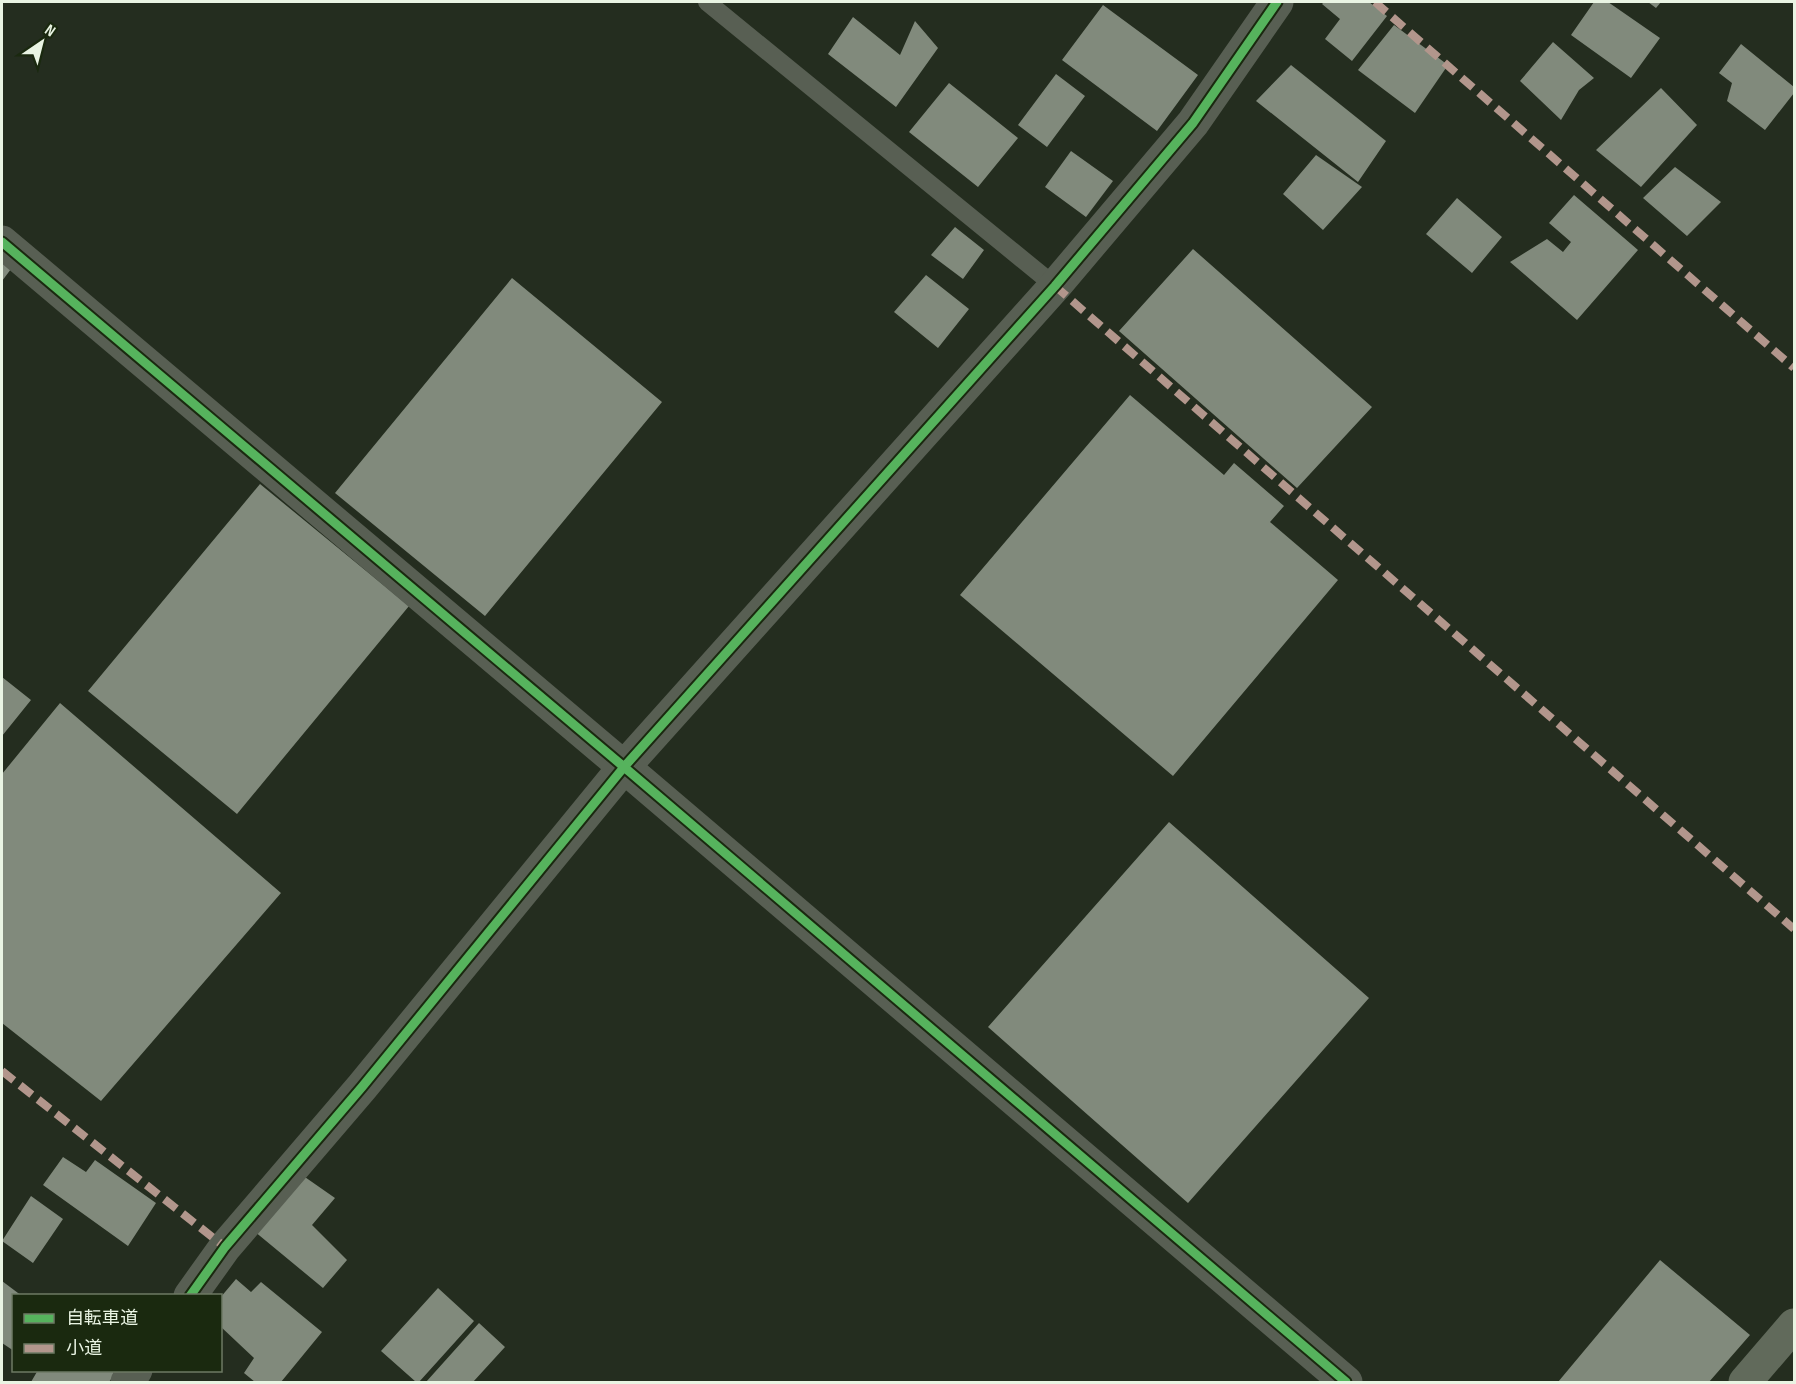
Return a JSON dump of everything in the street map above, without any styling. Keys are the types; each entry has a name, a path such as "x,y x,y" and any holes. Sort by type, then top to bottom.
{"street":[{"path":"191,1294 225,1246 362,1088 624,767 1055,286 1193,123 1277,2"},
{"path":"2,242 624,767 1346,1383"},
{"path":"1745,1383 1794,1325"}],"lane":[{"path":"707,2 1055,286"}],"building":[{"path":"1324,2 1369,2 1387,16 1352,61 1325,39 1340,19 1322,4"},
{"path":"1594,2 1608,2 1660,38 1631,78 1571,35"},
{"path":"1648,2 1661,2 1656,8"},
{"path":"1103,5 1198,75 1157,131 1062,60"},
{"path":"853,17 900,55 915,21 938,48 896,107 828,54"},
{"path":"1394,25 1448,65 1415,113 1358,70"},
{"path":"1553,42 1594,78 1579,90 1561,120 1520,81"},
{"path":"1741,44 1794,87 1794,93 1765,130 1727,101 1732,83 1719,73"},
{"path":"1291,65 1386,141 1358,182 1256,101"},
{"path":"1056,74 1085,96 1047,147 1018,125"},
{"path":"949,83 1018,138 978,187 909,132"},
{"path":"1661,88 1697,125 1641,187 1596,150"},
{"path":"1071,151 1113,181 1086,217 1045,187"},
{"path":"1316,155 1362,187 1323,230 1283,194"},
{"path":"1675,167 1721,202 1687,236 1643,198"},
{"path":"1574,195 1638,250 1577,320 1510,262 1547,239 1563,252 1571,242 1549,223"},
{"path":"1457,198 1502,237 1472,273 1426,234"},
{"path":"955,227 984,250 963,279 931,255"},
{"path":"1193,249 1372,407 1297,488 1119,331"},
{"path":"2,254 11,269 2,281"},
{"path":"926,275 969,309 938,348 894,312"},
{"path":"512,278 662,402 485,616 335,493"},
{"path":"1130,395 1224,475 1234,463 1284,506 1270,522 1338,580 1173,776 960,595"},
{"path":"260,484 409,606 237,814 88,691"},
{"path":"2,677 31,700 2,736"},
{"path":"60,703 281,893 101,1101 2,1023 2,774"},
{"path":"1169,822 1369,998 1188,1203 988,1027"},
{"path":"63,1157 86,1172 95,1160 156,1203 128,1246 43,1185"},
{"path":"302,1175 335,1198 312,1225 347,1260 323,1288 254,1231"},
{"path":"31,1196 63,1219 33,1263 2,1241"},
{"path":"1660,1260 1750,1335 1709,1382 1558,1382"},
{"path":"236,1279 251,1292 261,1282 322,1332 281,1382 255,1382 244,1373 254,1358 222,1328 222,1296"},
{"path":"2,1281 19,1294 12,1294 12,1350 2,1343"},
{"path":"438,1288 474,1321 419,1382 416,1382 381,1351"},
{"path":"479,1323 505,1347 473,1382 426,1382"},
{"path":"37,1372 113,1372 115,1374 109,1382 31,1382"}],"marked path":[{"path":"1375,2 1794,368"},
{"path":"1055,286 1794,929"},
{"path":"2,1071 225,1247"}],"cycle path":[{"path":"191,1294 225,1247 362,1087 624,767 1055,286 1193,123 1277,2"},
{"path":"2,242 624,767 1346,1382"}]}
